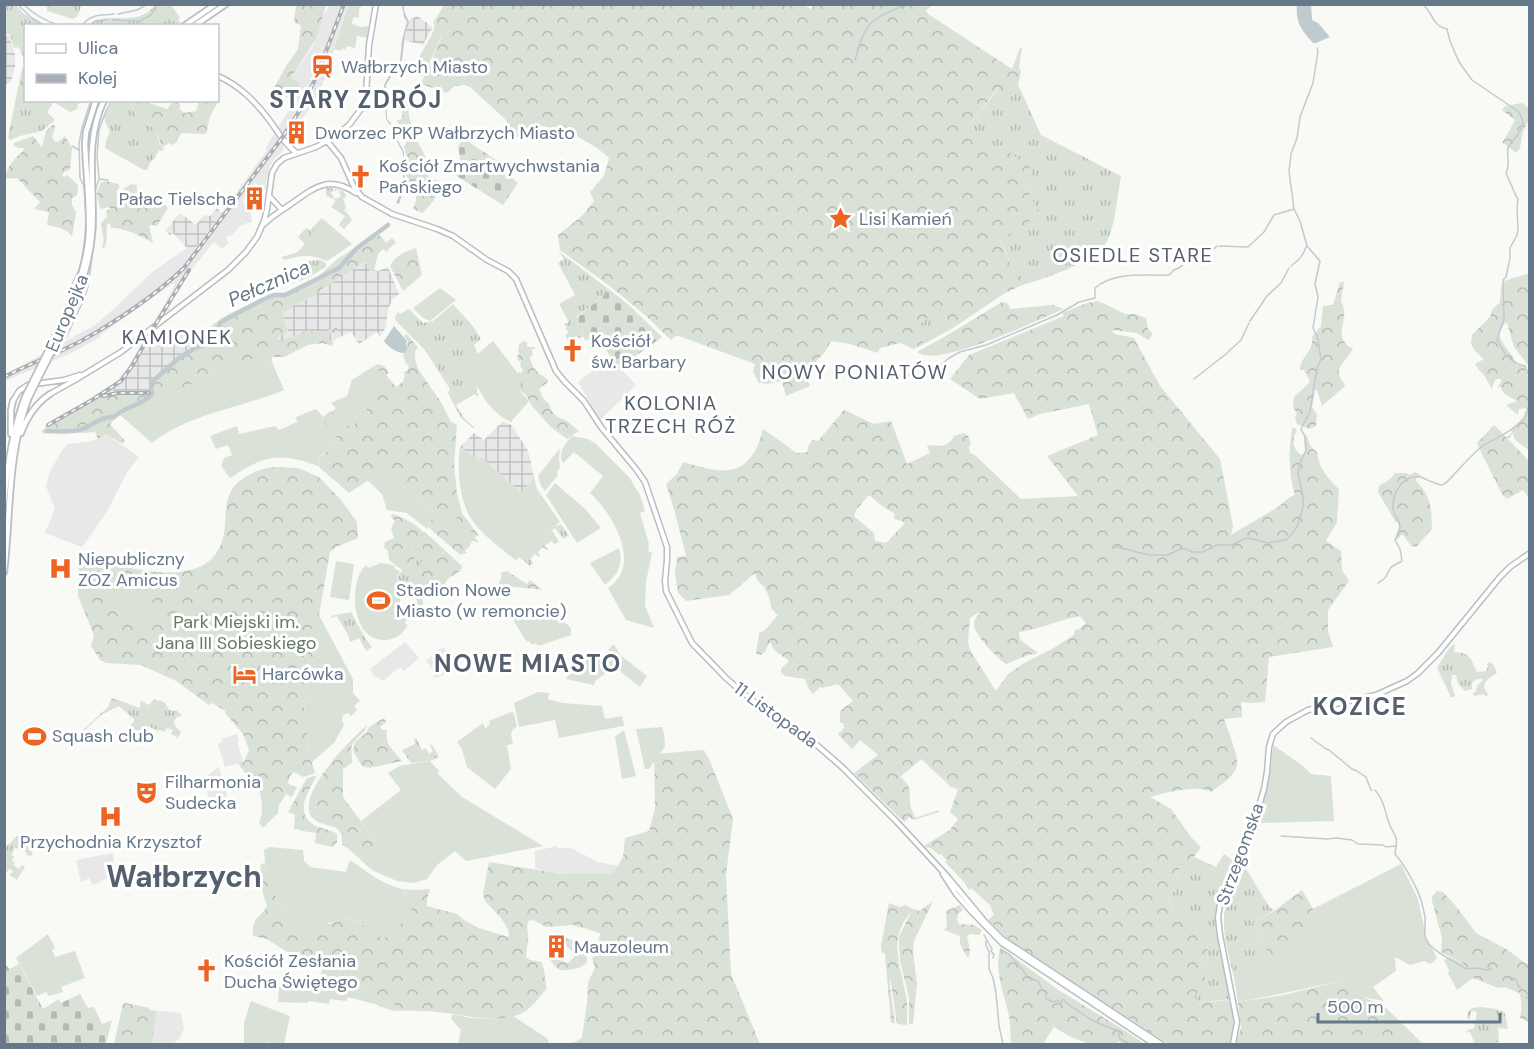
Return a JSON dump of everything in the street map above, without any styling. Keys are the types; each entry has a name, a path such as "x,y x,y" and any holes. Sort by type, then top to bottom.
{"main road":[{"path":"187,24 216,4"},
{"path":"197,24 226,4"},
{"path":"262,227 277,164 284,158 327,141 349,125 357,115 366,95 370,41 376,4"},
{"path":"219,76 233,83 250,97 286,145 297,153"},
{"name":"Europejka","path":"13,449 28,397 79,282 85,257 89,232 85,144 94,102"},
{"name":"Europejka","path":"53,344 76,300 88,266 93,233 92,138 103,102"},
{"name":"11 Listopada","path":"327,141 343,161 360,195 392,214 450,235 516,279 556,371 584,401 601,427 645,482 667,547 666,591 690,640 744,694 796,728 842,767 887,811 941,871 961,900 1002,943 1154,1044"},
{"path":"284,158 286,145"},
{"path":"4,503 13,449 31,412 42,399 120,352 228,270 246,252 269,219 316,187 323,184 339,185 360,195"},
{"path":"269,196 282,210"},
{"path":"4,572 13,449 11,410 13,401 19,391 28,385 71,378 86,373"},
{"path":"50,394 56,386 51,381"},
{"name":"Strzegomska","path":"1233,1044 1237,1022 1218,917 1230,877 1254,823 1265,784 1272,736 1286,722 1308,710 1361,699 1407,681 1432,660 1500,577 1530,553"},
{"name":"11 Listopada","path":"941,871 986,924 1005,941 1161,1044"}],"shaded area":[{"path":"329,5 349,5 324,81 312,106 292,133 290,132 283,143 282,152 273,160 265,189 255,183 244,197 243,202 250,209 252,223 240,226 231,236 228,235 226,238 229,243 222,249 215,242 211,245 190,272 168,307 170,309 153,323 174,283 100,335 101,337 69,354 5,381 4,375 95,325 151,273 188,247 194,251 267,150 265,149 294,101 294,79 291,77 314,45 323,15"},
{"path":"402,5 404,5 409,22 402,60 386,85 387,119 394,127 395,135 404,152 405,185 399,204 396,203 403,188 403,153 386,119 384,85 400,61 407,22"},
{"path":"1297,5 1311,5 1312,20 1318,23 1330,37 1313,43 1300,26"},
{"path":"417,16 433,27 423,45 404,40 409,20"},
{"path":"9,35 15,54 15,67 11,82 5,85 5,36"},
{"path":"217,208 222,213 193,252 173,233 170,235 165,231 180,213 196,225 204,215 210,216"},
{"path":"363,262 367,264 370,271 388,267 399,294 393,299 388,309 386,327 380,337 377,332 359,344 351,332 330,342 328,335 337,330 336,327 327,331 303,332 279,343 276,338 288,331 282,314 296,304 314,296"},
{"path":"394,326 407,341 408,349 405,353 393,350 384,341"},
{"path":"192,328 202,340 152,381 149,391 114,392 113,389 125,378 154,334 160,342 178,332 181,335 186,333"},
{"path":"152,332 154,334 125,378 113,389 114,392 46,430 44,427 59,416 115,383 128,367 143,342 142,340"},
{"path":"612,359 636,385 600,420 578,382"},
{"path":"503,421 514,429 530,458 534,478 521,493 481,457 478,460 460,447 474,433 484,440"},
{"path":"106,434 139,457 128,471 106,513 82,547 45,533 55,509 46,486 49,474 61,452 67,444 98,439"},
{"path":"405,642 419,658 404,671 401,668 396,670 383,681 376,678 370,669"},
{"path":"443,647 455,670 435,678 426,661"},
{"path":"237,734 243,762 225,767 218,744 223,742 222,739"},
{"path":"219,767 227,796 210,804 204,778"},
{"path":"557,846 557,848 571,848 598,862 623,867 621,884 535,869 535,851"},
{"path":"113,853 114,865 122,882 113,887 108,878 93,885 89,878 81,882 76,860"},
{"path":"125,1003 149,1008 149,1010 181,1013 184,1029 179,1039 172,1044 114,1044"}],"green space":[{"path":"802,4 811,9 814,4 933,5 926,10 928,14 1012,69 1020,48 1022,48 1018,85 1021,91 1006,99 998,88 960,137 977,138 1012,154 1031,168 1029,194 1040,213 1001,242 1020,286 1005,293 953,328 939,308 918,326 924,336 922,345 913,349 900,343 880,348 878,353 831,341 825,352 805,373 810,386 786,396 782,381 766,384 758,382 753,371 755,364 679,336 671,340 611,287 560,250 558,235 583,215 594,201 590,192 604,176 609,158 568,131 541,126 516,138 505,119 470,87 454,86 447,93 421,84 442,36 433,23 444,5"},
{"path":"4,5 16,5 23,13 41,24 24,24 24,59 21,50 14,48 10,34 5,34"},
{"path":"42,5 81,6 78,16 73,19 47,11 48,7"},
{"path":"155,5 171,5 180,18 178,19 180,22 177,24 91,24 103,19 130,18 147,12"},
{"path":"296,5 326,5 317,38 291,77 300,84 294,101 282,95 279,99 272,92 298,49 301,25 294,23"},
{"path":"349,5 362,5 359,18 353,17 352,24 361,27 369,26 367,38 357,36 355,48 347,46 341,51 334,49"},
{"path":"435,25 442,35 423,77 420,71 422,64 417,61"},
{"path":"24,66 24,102 54,102 47,112 55,120 42,131 10,140 8,137"},
{"path":"999,88 1006,99 1021,91 1041,135 1121,176 1112,228 1106,243 1100,250 1079,264 1020,286 1001,241 1029,194 1031,168 959,138"},
{"path":"407,90 409,117 416,138 430,166 425,167 425,170 430,179 439,181 435,199 423,213 413,209 416,196 409,195 409,189 406,187 404,147 406,134 400,128 397,120 402,119 400,94"},
{"path":"54,102 82,102 78,104 77,109 70,112"},
{"path":"113,102 131,102 136,115 157,132 164,150 159,150 147,170 105,148 110,131 105,122 108,108"},
{"path":"131,102 144,102 167,109 172,102 178,102 180,110 185,113 196,111 199,102 218,102 210,116 206,134 181,133 176,143 172,145 169,143 163,147 158,134 137,116"},
{"path":"1522,103 1529,108 1529,120 1523,131 1520,148 1516,153 1502,142 1515,120 1502,110 1505,106"},
{"path":"54,124 52,136 54,141 58,142 65,136 72,148 70,170 64,172 62,176 67,175 78,185 77,195 72,198 72,205 76,212 72,237 65,230 47,225 49,212 34,209 40,202 17,178 5,179 9,166 24,148 14,146 14,143 33,136 42,147 46,131"},
{"path":"462,141 467,141 508,168 505,173 518,183 503,205 455,175 461,165 458,146"},
{"path":"101,182 118,184 120,186 117,191 131,184 138,185 136,187 139,192 152,196 157,200 156,203 168,208 157,226 149,226 152,243 132,232 111,228 110,223 107,225 103,248 101,228 107,217 106,211 111,209 109,207 100,209 97,193"},
{"path":"326,188 333,188 334,191 331,192 334,199 326,196"},
{"path":"335,189 344,191 346,197 343,198 346,208 344,210 352,220 344,229 339,225 345,216 331,207 335,202 334,199 341,198 339,190 335,191"},
{"path":"322,218 352,244 327,261 311,256 285,260 282,258 298,252 305,244 298,237 306,228 310,230"},
{"path":"323,226 341,243 338,252 334,255 329,256 311,239 314,230"},
{"path":"374,235 376,237 380,235 386,243 392,238 396,242 386,252 383,249 378,254 374,270 370,271 367,264 363,262 314,296 296,304 282,314 288,331 277,338 279,342 303,332 327,331 336,327 338,330 328,335 330,342 334,342 332,346 323,343 308,345 284,357 272,357 272,362 262,366 257,361 215,372 169,396 120,414 110,424 125,441 123,444 106,434 98,439 95,432 44,434 41,431 109,393 149,391 152,381 201,340 199,337 218,321 236,310 273,294 289,293 319,276 336,260"},
{"path":"416,248 422,275 403,291 390,266 398,257"},
{"path":"558,251 610,290 575,318 583,337 576,336 569,342 565,335 569,332 565,329 567,328 565,324 569,322 559,304 575,295 558,263 564,259"},
{"path":"321,260 326,263 326,267 298,281 281,284 274,275 282,276 300,264"},
{"path":"1530,274 1528,365 1514,347 1507,323 1499,333 1517,365 1524,366 1529,380 1529,451 1517,441 1513,433 1508,439 1529,461 1529,499 1523,490 1507,499 1502,494 1477,443 1494,425 1507,438 1512,432 1510,430 1525,416 1524,413 1527,411 1526,408 1519,409 1518,415 1507,406 1517,401 1505,394 1500,387 1497,388 1501,379 1495,380 1492,389 1475,364 1484,359 1471,344 1472,335 1490,317 1492,310 1500,302 1501,286 1504,281"},
{"path":"1340,282 1344,282 1341,301 1344,311 1342,337 1347,346 1353,348 1339,369 1344,387 1322,406 1317,390 1315,390 1312,407 1317,414 1316,426 1309,429 1297,424 1295,418 1297,413 1293,408 1294,397 1310,382 1304,370 1300,370 1302,361 1311,347 1312,337 1321,326 1323,306 1333,305"},
{"path":"440,288 456,300 430,321 423,318 413,308"},
{"path":"610,290 662,337 619,368 598,339 585,340 575,319"},
{"path":"1098,301 1126,314 1146,318 1148,329 1153,334 1148,340 1137,333 1113,330 1112,332 1134,338 1160,386 1220,459 1233,526 1231,535 1295,495 1290,462 1292,428 1297,431 1294,441 1296,450 1301,455 1305,453 1304,433 1317,452 1325,473 1339,489 1337,522 1326,541 1341,551 1342,570 1349,581 1328,610 1328,631 1333,647 1269,657 1265,702 1241,702 1242,717 1224,719 1237,761 1236,769 1227,780 1211,792 1190,789 1150,797 1171,809 1201,847 1193,858 1181,863 1173,892 1169,896 1176,918 1200,914 1208,951 1205,982 1194,997 1198,1003 1230,1000 1234,1022 1230,1044 1168,1044 1023,950 988,920 994,915 990,905 971,888 969,890 941,854 925,847 950,830 958,819 950,812 958,789 951,787 921,759 900,777 909,788 911,808 915,818 939,810 939,812 914,820 909,817 904,822 854,773 878,755 860,740 852,749 838,734 844,728 843,723 840,723 840,711 853,701 838,684 820,687 813,694 805,679 785,676 781,669 789,661 776,651 771,643 761,655 756,654 759,633 765,630 778,615 771,608 767,592 755,573 729,595 686,601 678,593 675,574 677,557 686,556 666,484 677,474 683,462 713,470 732,470 740,466 755,451 763,429 797,453 807,452 812,440 818,441 844,410 874,424 891,421 907,464 930,453 927,445 946,444 954,436 964,433 971,443 970,453 1021,499 1078,496 1047,456 1098,435 1089,404 1040,414 1028,419 1014,393 980,399 950,379 969,355 1064,316 1062,313","holes":["869,495 895,514 894,519 905,523 886,543 875,541 874,533 854,516 856,510","979,612 974,622 977,632 1006,664 1037,652 1020,640 1019,632 1080,616 1086,623 1075,630 1074,635 1008,674 996,691 970,650 968,641 970,618"]},
{"path":"1002,302 1007,303 1011,309 1053,305 1064,309 966,349 945,354 928,355 917,352 951,333"},
{"path":"453,304 481,339 474,345 478,354 468,363 479,396 475,394 456,405 473,428 461,418 448,393 450,389 425,350 396,321 395,317 398,312 400,314 409,309 423,323 433,321"},
{"path":"939,308 953,328 922,345 924,336 918,326"},
{"path":"407,334 418,348 415,351 415,359 418,369 441,402 451,422 457,425 454,465 457,493 462,513 479,536 476,535 475,538 479,542 472,541 465,550 467,554 458,553 427,526 436,514 383,469 371,481 367,481 349,493 318,466 319,458 339,440 321,419 330,411 356,418 362,413 365,416 367,408 377,399 377,377 380,372 374,366 378,364 384,366 389,373 386,375 396,387 402,382 405,377 404,372 408,370 409,365 406,364 403,355 408,349 408,341 404,336"},
{"path":"493,341 523,380 517,388 529,401 511,422 502,417 489,404 467,363"},
{"path":"527,342 528,347 535,347 532,349 531,361 548,382 539,389 543,398 556,416 567,421 579,431 567,439 551,427 532,406 526,395 511,384 516,373 519,374 518,371 521,373 523,370 520,366 521,360 517,359 517,356 520,353 518,352 519,344"},
{"path":"256,359 262,366 272,362 284,390 198,418 166,433 152,443 120,415 169,396 215,372"},
{"path":"374,366 380,372 377,377 377,400 367,408 366,416 361,413 356,418 355,424 348,426 332,412 336,408 331,403 347,396 352,380"},
{"path":"316,409 323,417 321,419 339,440 319,457 318,466 293,459 272,458 253,464 230,478 221,466 224,458 232,455 228,445 216,449 210,436 237,426 239,434 275,426 279,430 297,422 296,417"},
{"path":"572,436 595,443 629,477 640,495 645,511 640,513 649,544 648,551 652,553 646,582 645,605 654,628 626,620 608,588 618,578 623,566 624,553 621,540 607,513 590,493 603,476 574,452 563,463 561,459 564,445"},
{"path":"460,447 478,460 481,457 521,493 534,478 537,489 560,522 547,531 550,536 530,553 526,548 514,559 486,536 472,520 464,504 460,485"},
{"path":"560,448 558,475 545,491 538,476"},
{"name":"Park Miejski im. Jana III Sobieskiego","path":"272,467 298,468 319,477 341,500 357,522 358,538 330,552 319,615 310,633 314,651 304,705 309,753 315,773 303,777 294,772 288,784 297,787 292,797 286,794 279,805 274,803 262,786 257,787 255,776 248,777 238,763 244,762 249,750 243,734 225,711 213,703 209,705 176,681 141,665 106,663 100,660 91,646 94,635 78,596 79,562 84,555 141,570 162,572 183,572 201,566 215,556 223,538 226,506 233,488 251,474"},
{"path":"383,469 436,514 427,529 407,513 387,510 382,494 368,481 371,481"},
{"path":"1415,472 1422,476 1416,478 1416,481 1428,498 1432,529 1416,547 1411,546 1404,536 1401,535 1397,540 1395,539 1398,523 1378,492 1381,485 1391,479 1395,473 1410,475"},
{"path":"555,483 586,510 601,528 577,543 546,495"},
{"path":"392,514 417,526 462,566 461,570 448,579 437,594 431,594 422,599 423,605 417,609 417,601 412,591 421,568 422,534 412,546 414,572 407,577 389,560 388,551 384,547 385,542 394,538 391,528 395,521 391,517"},
{"path":"453,514 474,534 462,546 442,526"},
{"path":"558,523 556,527 561,524 569,536 563,539 555,528 552,530 559,542 554,544 552,541 545,545 548,549 543,547 538,552 539,557 535,554 530,559 533,563 530,566 519,557 516,561 514,559 526,547 530,552 550,536 547,531"},
{"path":"423,532 421,568 412,591 414,596 401,598 398,575 403,570 407,576 414,557 412,546"},
{"path":"619,548 620,564 613,578 605,585 590,563"},
{"path":"336,561 354,564 349,600 330,597"},
{"name":"Stadion Nowe Miasto (w remoncie)","path":"381,563 395,566 394,568 400,572 397,575 402,616 407,616 405,624 408,625 399,636 386,640 375,638 366,632 356,610 355,597 356,585 366,565 368,568"},
{"path":"507,571 527,584 530,580 543,590 500,585 501,573"},
{"path":"124,593 159,605 152,623 117,610"},
{"path":"504,606 552,611 571,628 571,635 538,646 536,643 532,645 529,641 527,642"},
{"path":"351,612 372,647 366,651 359,638 350,642 337,616 332,618 331,616"},
{"path":"319,615 353,679 353,693 360,701 354,706 357,710 351,716 348,713 343,715 344,725 334,743 312,762 304,705 314,651 310,633"},
{"path":"614,644 620,655 647,676 640,687 615,667 596,680 594,685 566,679 578,664 595,654 600,660"},
{"path":"1455,644 1454,652 1467,655 1477,672 1486,671 1487,664 1490,662 1493,664 1497,673 1485,683 1484,688 1488,694 1486,697 1484,694 1474,696 1473,693 1482,679 1472,682 1472,689 1465,691 1458,684 1456,675 1452,675 1451,684 1455,696 1451,697 1437,668 1450,647"},
{"path":"538,692 549,693 548,699 562,703 602,706 605,719 622,716 624,725 559,738 555,720 519,727 514,703"},
{"path":"112,698 140,708 141,701 149,705 155,699 160,700 169,710 176,710 182,715 173,722 181,733 175,741 177,737 171,734 173,730 167,728 165,732 158,731 148,726 140,737 131,730 127,735 124,733 135,720 119,706 101,715 85,730 84,734 83,730 108,707"},
{"path":"511,712 514,713 517,727 513,729 511,735 513,744 507,745 511,769 495,789 467,767 462,749 457,742 483,723 487,728 490,725 489,721"},
{"path":"384,718 386,722 380,727 382,730 387,730 388,744 402,761 369,768 362,766 353,751 355,742 366,733 369,727"},
{"path":"367,725 351,749 352,763 343,769 343,797 379,846 370,856 374,871 342,845 340,831 317,821 312,817 309,808 311,796 327,768"},
{"path":"662,727 665,747 649,769 645,769 636,729"},
{"path":"624,730 636,776 622,779 615,737"},
{"path":"416,738 422,750 426,748 429,754 433,751 429,744 433,746 439,757 430,761 411,763 402,750 415,744 414,739"},
{"path":"1273,745 1311,774 1331,776 1334,821 1259,823 1270,774"},
{"path":"704,750 733,819 726,875 731,974 760,1044 563,1044 582,1038 588,982 595,968 592,958 597,950 600,933 573,925 546,927 534,920 528,921 526,957 541,962 547,988 535,1003 523,1012 498,1019 436,1012 395,1011 396,1006 380,999 367,987 365,990 358,987 339,974 340,969 309,966 305,957 287,952 267,939 253,936 255,921 267,906 260,875 261,864 265,863 277,901 286,910 330,924 338,920 353,920 363,925 371,933 406,893 402,889 430,889 427,906 457,914 479,928 508,937 508,929 485,901 483,894 489,862 562,874 613,874 623,857 625,838 649,831 655,808 654,754"},
{"path":"430,761 439,771 438,774 462,797 543,846 466,861 455,851 437,865 427,879 414,883 397,881 374,871 370,856 379,846 361,821 401,790 388,773 399,766"},
{"path":"315,776 304,802 305,815 314,825 337,834 337,842 332,847 315,843 316,833 294,828 295,815 288,812 307,778"},
{"path":"262,785 270,787 271,798 279,805 278,814 262,828 259,822 262,805 258,787"},
{"path":"18,835 33,853 31,856 26,855 22,849 21,851 16,848 11,854 14,857 13,865 19,869 22,865 25,867 17,880 9,874 13,871 9,869 5,871 4,849"},
{"path":"270,847 303,850 304,861 310,867 346,872 350,860 381,881 402,889 412,903 411,913 389,937 376,936 352,920 308,927 291,925 283,920 286,910 277,901 266,872 264,850"},
{"path":"1248,848 1246,869 1270,908 1274,910 1253,923 1271,959 1234,978 1226,941 1224,918 1230,892"},
{"path":"1224,854 1234,861 1220,897 1216,919 1218,942 1231,999 1197,1003 1194,996 1205,982 1208,951 1200,915 1176,918 1169,895 1173,892 1181,863 1194,857 1216,867"},
{"path":"1401,864 1418,899 1426,937 1437,958 1432,963 1425,961 1410,965 1395,957 1396,971 1373,987 1384,1001 1363,997 1344,980 1238,1002 1234,978 1292,947 1319,919 1313,909"},
{"path":"1302,890 1319,919 1292,947 1271,959 1253,923"},
{"path":"1437,891 1443,892 1456,906 1476,933 1506,949 1529,966 1529,1022 1520,1018 1519,993 1473,978 1466,971 1464,964 1441,952 1442,938 1432,901 1432,896"},
{"path":"933,901 914,941 917,984 913,1024 909,1024 909,998 900,961 899,945 899,937 911,912 899,932 898,953 907,999 907,1025 897,1024 890,976 895,1023 891,1023 885,954 881,946 889,903 900,907 906,905 920,911"},
{"path":"960,905 963,910 958,914 959,924 974,925 982,930 980,935 967,936 969,957 960,944 960,936 944,930 947,926 946,911"},
{"path":"48,934 55,948 52,950 55,957 75,951 85,978 61,987 63,992 49,996 46,992 37,996 16,958"},
{"path":"562,937 576,941 586,948 587,962 577,968 564,970 554,965 549,957 568,963 574,957 573,952 562,942"},
{"path":"1001,946 1057,989 1145,1044 1122,1044 1118,1041 1117,1044 1089,1044 1054,1027 1043,1044 1011,1044 1010,1019 998,963"},
{"path":"1449,957 1464,964 1466,971 1473,978 1457,990 1444,960"},
{"path":"19,964 43,1009 59,999 61,1003 80,994 88,1008 94,1007 102,1024 112,1020 106,1044 5,1044 4,966 6,965 9,969"},
{"path":"331,966 340,969 339,974 360,983 359,987 365,990 367,987 380,999 396,1006 395,1011 348,997 346,1001 330,999 329,1004 308,1001 308,1003 278,1002 279,987 291,987 293,980 311,986 314,977 320,978 322,968"},
{"path":"1344,980 1363,997 1384,1006 1423,1044 1236,1044 1241,1028 1238,1002 1284,995"},
{"path":"251,1001 290,1016 284,1044 268,1042 266,1044 244,1044 244,1023"},
{"path":"125,1003 156,1011 152,1044 114,1044"},
{"path":"1472,1008 1497,1009 1505,1013 1508,1029 1498,1028 1499,1042 1475,1044 1470,1032 1466,1033 1469,1029 1474,1029 1477,1012 1471,1011 1470,1019 1467,1019 1468,1012"},
{"path":"453,1014 471,1018 499,1019 513,1016 548,1039 549,1044 458,1044 461,1030 451,1019"}],"waterway":[{"path":"17,4 42,24"},
{"path":"23,4 40,17 55,24"},
{"path":"118,14 137,10 148,4"},
{"path":"141,24 140,21 151,15 157,4"},
{"path":"855,60 871,23 908,4"},
{"path":"1422,4 1438,25 1447,29 1459,62 1472,80 1519,112 1523,122 1519,133 1508,148 1506,173 1518,199 1518,229 1510,248 1506,277 1503,280 1504,319 1497,339 1507,356 1514,362 1525,366 1530,378"},
{"path":"84,24 92,17 114,14"},
{"path":"92,24 95,21 107,20"},
{"path":"112,20 138,21"},
{"path":"1113,546 1149,555 1168,555 1180,549 1203,552 1217,545 1232,545 1246,538 1268,543 1286,540 1297,527 1303,507 1298,474 1306,450 1305,437 1301,429 1310,412 1317,368 1321,360 1318,339 1313,328 1318,297 1315,284 1320,261 1307,246 1294,209 1289,171 1300,117 1313,83 1317,48"},
{"path":"49,341 68,301 82,258 86,218 84,186 80,178 79,144 90,102"},
{"path":"66,338 88,287 96,227 95,191 99,179 97,155 99,130 111,102"},
{"path":"72,146 79,150"},
{"path":"99,179 108,180"},
{"path":"1219,246 1248,247 1264,232 1274,215 1294,209"},
{"name":"Pełcznica","path":"47,431 78,430 101,419 114,417 148,398 152,394 153,381 179,358 195,348 210,343 221,322 264,299 274,295 285,295 339,268 357,248 388,225"},
{"path":"876,381 909,375 920,377 929,375 960,352 986,345 1057,315 1079,302 1095,298 1095,288 1111,279 1169,275 1191,257 1207,255 1217,246"},
{"path":"1291,266 1304,253 1306,247"},
{"path":"1250,321 1267,296 1281,283 1289,268"},
{"path":"1194,379 1241,340 1249,323"},
{"path":"1378,583 1385,578 1391,567 1402,561 1400,549 1395,540 1400,525 1393,509 1394,497 1399,486 1414,477 1442,485 1447,482 1480,448 1506,433 1524,418 1530,394"},
{"path":"1311,738 1366,777 1372,790"},
{"path":"1375,790 1395,836 1396,847"},
{"path":"1281,836 1336,838 1352,840 1358,844 1396,847 1395,854 1407,871 1420,897 1425,917 1425,936 1429,944 1466,969 1488,970 1492,968"},
{"path":"984,935 992,949 993,958"},
{"path":"986,941 1003,1044"},
{"path":"1001,950 1009,954 1026,977 1038,981 1043,991 1046,992 1046,999 1054,1002 1057,1000 1061,1003 1063,999 1093,1021 1118,1031 1120,1039 1130,1044"},
{"path":"1512,978 1523,990"},
{"path":"1526,997 1530,1001"}],"railway":[{"path":"4,377 72,346 108,325 147,299 184,268 282,138 302,107 317,75 344,4"},
{"path":"48,425 121,381 189,270"},
{"path":"103,396 118,393 149,393"}],"place":[{"name":"Wałbrzych Miasto","path":"323,67"},
{"name":"Dworzec PKP Wałbrzych Miasto","path":"297,133"},
{"name":"Kościół Zmartwychwstania Pańskiego","path":"361,176"},
{"name":"Pałac Tielscha","path":"254,199"},
{"name":"Lisi Kamień","path":"841,219"},
{"name":"Kościół św. Barbary","path":"573,351"},
{"name":"Niepubliczny ZOZ Amicus","path":"60,569"},
{"name":"Stadion Nowe Miasto (w remoncie)","path":"378,600"},
{"name":"Harcówka","path":"244,674"},
{"name":"Squash club","path":"34,736"},
{"name":"Filharmonia Sudecka","path":"147,792"},
{"name":"Przychodnia Krzysztof","path":"111,816"},
{"name":"Mauzoleum","path":"556,947"},
{"name":"Kościół Zesłania Ducha Świętego","path":"206,971"}],"district":[{"name":"STARY ZDRÓJ","path":"356,99"},
{"name":"OSIEDLE STARE","path":"1133,255"},
{"name":"KAMIONEK","path":"177,337"},
{"name":"NOWY PONIATÓW","path":"855,372"},
{"name":"KOLONIA TRZECH RÓŻ","path":"671,414"},
{"name":"NOWE MIASTO","path":"528,663"},
{"name":"KOZICE","path":"1360,706"},
{"name":"Wałbrzych","path":"184,876"}]}
